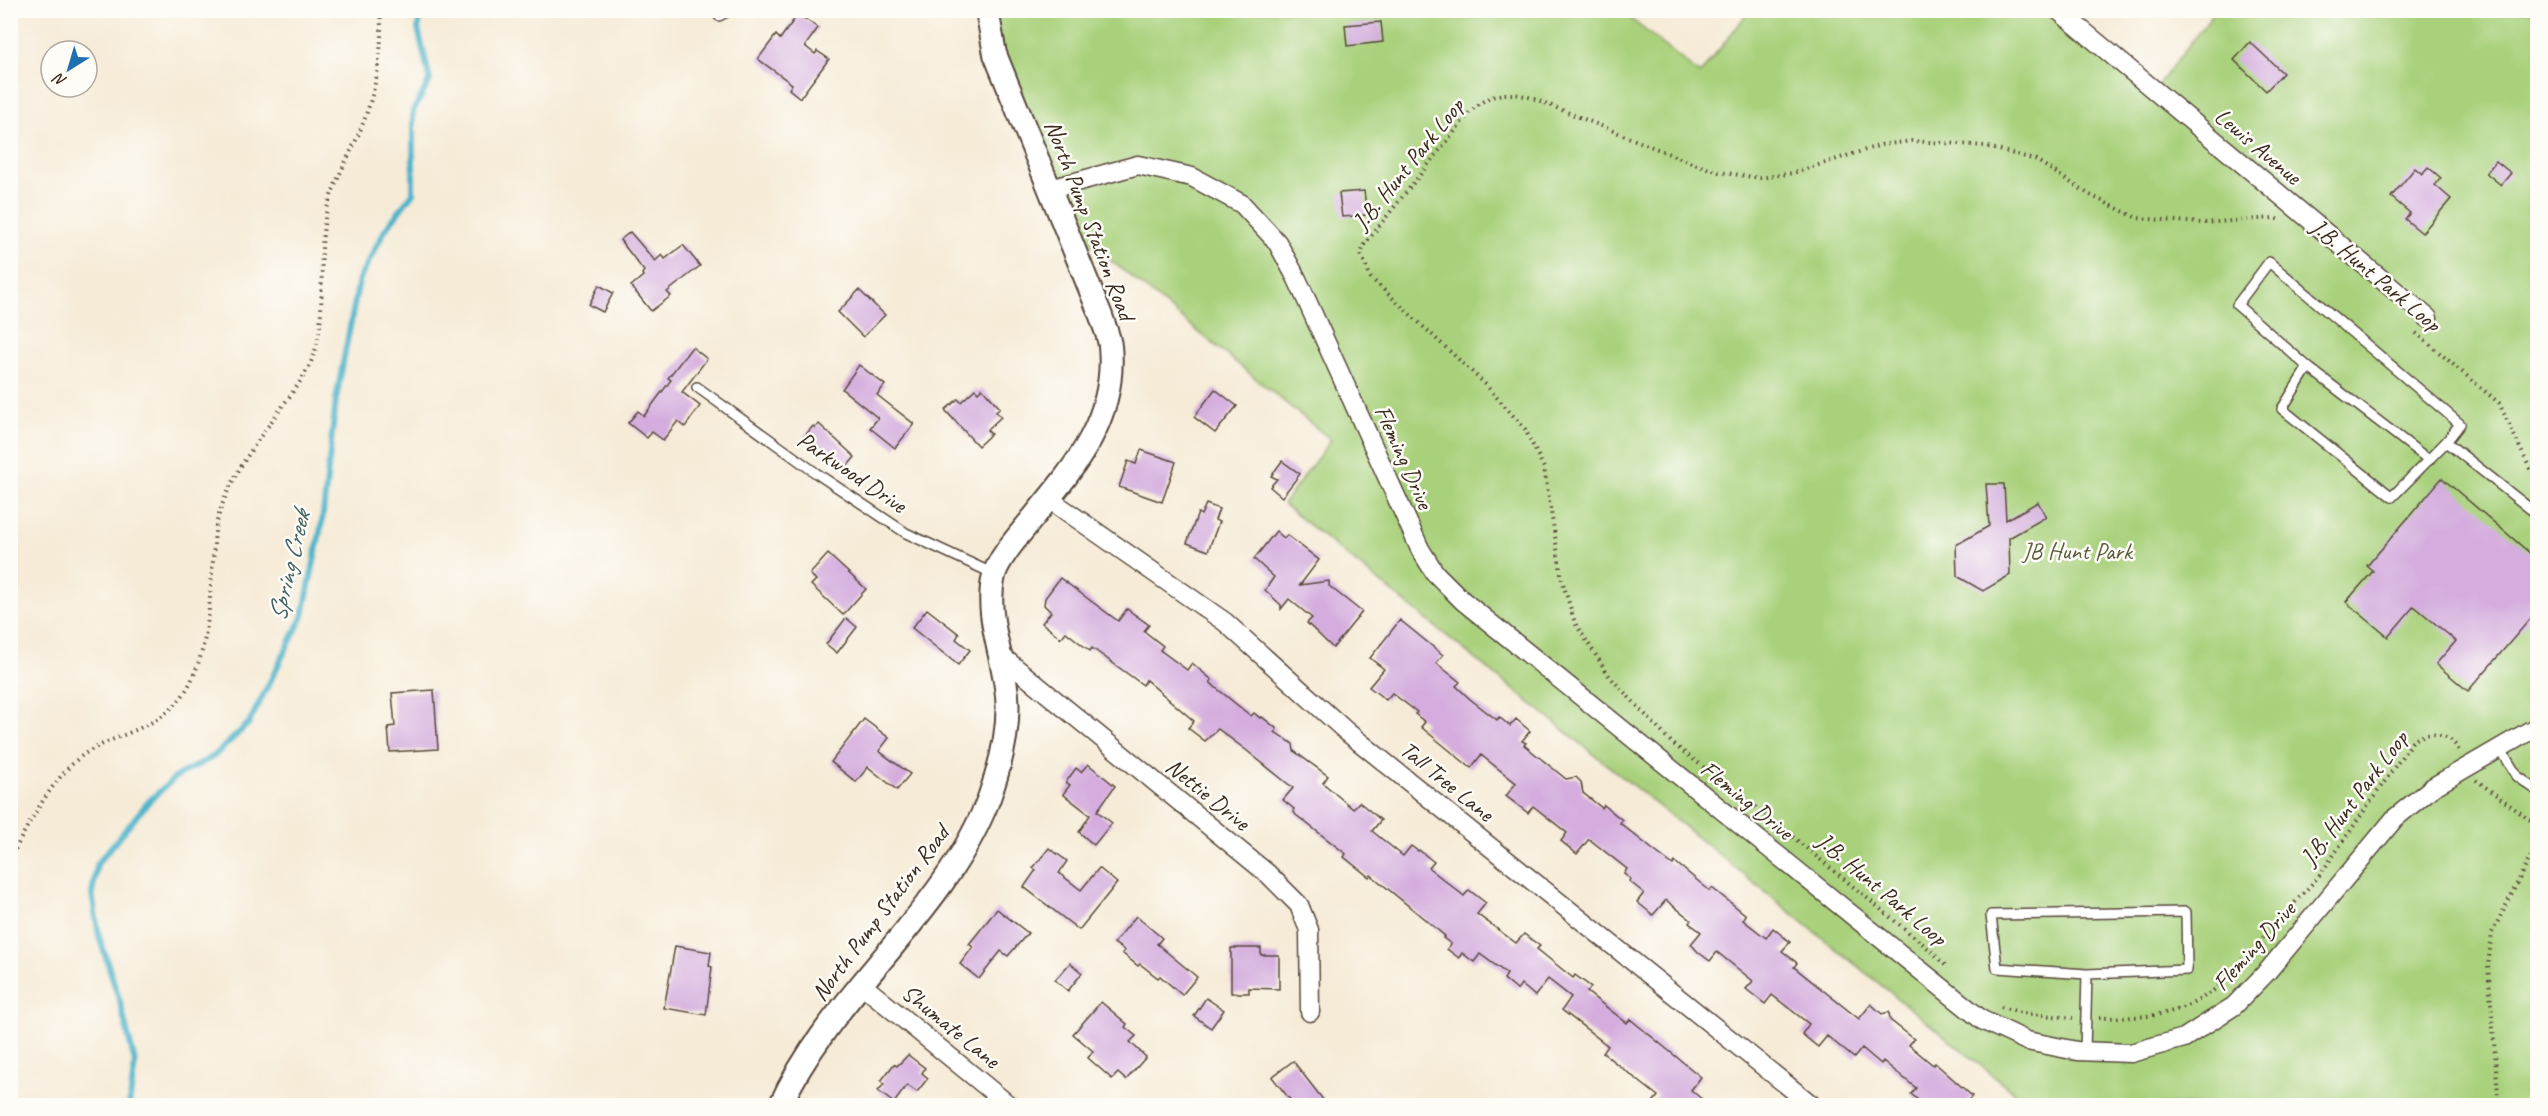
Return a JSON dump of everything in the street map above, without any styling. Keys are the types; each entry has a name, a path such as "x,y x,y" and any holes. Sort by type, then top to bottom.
{"street":[{"name":"North Pump Station Road","path":"780,1106 821,1036 943,880 971,837 989,798 1004,739 1007,697 992,611 994,574 1014,541 1081,456 1100,422 1111,382 1110,344 1101,316 995,54 987,10"},
{"name":"Lewis Avenue","path":"2058,10 2428,318"},
{"name":"Fleming Drive","path":"1050,189 1138,165 1192,177 1242,204 1277,242 1297,279 1420,549 1435,573 1462,601 1982,1020 2027,1041 2085,1052 2131,1053 2184,1038 2234,1006 2267,972 2395,818 2433,787 2538,726"},
{"name":"Tall Tree Lane","path":"1049,499 1225,622 1347,732 1813,1106"},
{"name":"Nettie Drive","path":"1000,655 1268,874 1299,905 1309,930 1310,1012"},
{"name":"Shumate Lane","path":"861,984 1010,1106"}],"lane":[{"path":"719,16 731,10"},
{"path":"2308,367 2282,409 2392,497 2429,460 2446,442 2460,424 2269,262 2237,305 2308,367 2429,460"},
{"name":"Parkwood Drive","path":"697,387 816,473 906,533 994,574"},
{"path":"2446,442 2538,515"},
{"path":"2500,748 2517,776 2538,791"},
{"path":"2186,912 2187,970 2087,974 1997,968 1991,915 2186,912"},
{"path":"2085,1052 2087,974"}],"path":[{"path":"10,860 40,807 66,772 84,755 102,744 161,718 184,693 202,655 209,612 216,524 228,489 248,454 304,376 314,356 319,334 324,223 333,190 363,125 376,80 381,52 381,10"},
{"name":"J.B. Hunt Park Loop","path":"1950,970 1929,949 1766,815 1672,743 1610,677 1575,623 1562,580 1544,468 1525,429 1485,384 1371,278 1361,254 1364,245 1470,112 1487,98 1504,92 1519,93 1694,165 1732,175 1760,178 1793,173 1881,145 1912,141 1984,146 2036,160 2090,195 2137,218 2183,222 2274,218 2284,222"},
{"name":"J.B. Hunt Park Loop","path":"2412,330 2499,403 2530,469 2538,479"},
{"name":"J.B. Hunt Park Loop","path":"2103,1018 2152,1017 2189,1007 2201,1000 2218,987 2319,876 2412,742 2421,735 2429,733 2441,735 2458,748 2461,756"},
{"path":"2472,776 2496,797 2538,826"},
{"path":"2499,1106 2488,966 2492,933 2538,842"},
{"path":"1996,1005 2022,1013 2077,1018"}],"green space":[{"name":"JB Hunt Park","path":"987,11 1621,11 1700,74 1749,11 2047,11 2149,97 2215,11 2537,11 2537,1105 2030,1105 1283,504 1331,440 1064,222"}],"building":[{"path":"798,14 818,28 805,46 815,54 817,51 829,59 800,98 789,89 792,84 758,59 776,35 780,39"},
{"path":"1381,22 1383,42 1347,46 1345,25"},
{"path":"2250,42 2283,73 2266,91 2234,60"},
{"path":"2496,161 2511,173 2501,185 2486,173"},
{"path":"2428,167 2441,178 2435,185 2451,199 2422,233 2405,219 2410,213 2391,197 2415,168 2422,174"},
{"path":"1364,191 1367,215 1342,217 1339,193"},
{"path":"630,232 655,261 662,255 665,259 683,245 700,266 667,292 671,296 651,311 631,286 643,276 644,271 620,240"},
{"path":"599,285 613,293 603,312 589,305"},
{"path":"859,290 885,315 863,337 838,312"},
{"path":"692,347 707,359 682,392 700,406 685,427 678,421 663,440 652,432 647,438 628,423 638,411 644,416 671,380 668,378"},
{"path":"859,365 885,385 877,395 914,424 895,448 870,428 878,418 842,389"},
{"path":"982,388 1000,408 996,412 1001,417 987,430 991,434 978,446 945,410 958,399 961,402 975,389 978,392"},
{"path":"1215,389 1237,406 1215,433 1194,417"},
{"path":"819,424 855,457 845,469 803,438 813,426 815,428"},
{"path":"1141,450 1176,462 1162,502 1119,487 1128,461 1136,464"},
{"path":"1282,461 1300,474 1282,497 1270,487 1277,479 1271,476"},
{"path":"2442,478 2538,560 2538,610 2468,691 2436,664 2456,641 2414,606 2388,637 2346,602 2373,571 2367,566"},
{"path":"1986,484 2004,484 2006,520 2038,502 2046,517 2009,538 2010,575 1983,591 1957,576 1956,545 1989,526"},
{"path":"1206,504 1219,509 1215,520 1219,522 1208,551 1187,543 1198,513 1201,515"},
{"path":"1276,531 1284,538 1287,535 1319,560 1300,585 1329,581 1329,586 1362,612 1333,648 1307,623 1312,618 1289,599 1281,609 1281,605 1265,590 1274,577 1254,559"},
{"path":"828,554 866,589 843,615 811,585 816,580 810,574"},
{"path":"1060,578 1118,621 1127,609 1149,625 1144,631 1163,646 1160,650 1187,670 1192,663 1212,680 1210,682 1215,687 1251,716 1254,713 1262,717 1277,729 1275,732 1293,744 1294,751 1328,776 1323,783 1353,809 1359,802 1381,820 1372,831 1403,856 1411,846 1419,850 1434,862 1429,868 1464,896 1469,890 1486,903 1477,914 1516,943 1524,934 1540,946 1537,949 1573,978 1575,975 1591,987 1587,992 1627,1023 1630,1019 1701,1077 1691,1090 1710,1106 1650,1106 1658,1096 1603,1053 1608,1046 1562,1010 1571,997 1548,979 1535,996 1521,984 1517,990 1504,979 1507,974 1480,954 1474,962 1462,953 1459,958 1447,949 1451,944 1443,938 1445,936 1371,875 1369,877 1344,857 1346,854 1296,815 1294,809 1283,800 1293,788 1246,750 1218,729 1205,741 1188,728 1194,721 1146,680 1143,685 1092,648 1090,651 1066,632 1061,638 1042,623 1051,612 1044,605 1045,598"},
{"path":"927,609 959,634 956,639 970,650 958,665 912,628"},
{"path":"846,618 857,627 837,653 826,644"},
{"path":"1400,620 1443,655 1436,663 1460,682 1456,686 1470,699 1497,720 1499,717 1510,726 1516,719 1530,731 1522,741 1526,743 1524,745 1566,779 1576,777 1581,782 1583,793 1602,808 1604,805 1622,820 1620,823 1673,865 1675,862 1710,891 1712,888 1746,915 1743,920 1766,938 1773,928 1790,942 1782,951 1797,963 1794,967 1859,1019 1871,1004 1882,1014 1889,1012 1890,1020 1914,1039 1909,1045 1933,1065 1935,1063 1972,1096 1964,1106 1925,1106 1911,1094 1916,1088 1883,1061 1881,1064 1862,1048 1854,1058 1827,1036 1818,1047 1802,1034 1809,1024 1772,995 1765,1004 1746,989 1753,981 1717,952 1710,961 1698,952 1691,944 1701,932 1689,923 1691,920 1666,900 1653,915 1637,902 1644,893 1624,874 1627,869 1589,839 1577,854 1561,841 1567,833 1533,806 1528,813 1506,796 1516,783 1481,755 1471,768 1421,727 1425,722 1415,714 1417,712 1392,693 1386,700 1369,687 1384,669 1370,658"},
{"path":"434,690 438,749 390,752 388,727 395,726 392,693"},
{"path":"864,719 889,738 879,751 910,774 897,790 868,767 856,782 831,762"},
{"path":"1088,764 1115,786 1097,811 1112,823 1094,845 1079,832 1090,815 1063,794 1070,785 1066,782 1076,768 1081,772"},
{"path":"1049,848 1067,861 1059,873 1081,890 1099,868 1117,883 1079,930 1024,887 1036,870 1033,868"},
{"path":"997,909 1028,933 1008,956 1001,951 979,979 960,964 973,947 969,944"},
{"path":"1136,916 1162,938 1157,944 1197,977 1182,995 1160,976 1158,978 1140,964 1138,966 1122,953 1125,951 1114,943"},
{"path":"675,946 711,952 709,966 712,967 706,1015 664,1008"},
{"path":"1231,948 1261,948 1261,955 1279,955 1279,989 1249,988 1249,993 1231,993"},
{"path":"1070,963 1082,973 1068,991 1055,980"},
{"path":"1206,998 1224,1010 1211,1028 1194,1016"},
{"path":"1101,1002 1127,1024 1125,1027 1136,1036 1130,1042 1146,1057 1126,1080 1118,1073 1112,1079 1088,1058 1093,1051 1073,1034"},
{"path":"908,1055 925,1068 922,1073 928,1078 917,1092 907,1085 894,1103 878,1091 884,1084 881,1081 894,1064 897,1066"},
{"path":"1293,1061 1328,1106 1295,1106 1272,1077"}],"waterway":[{"name":"Spring Creek","path":"129,1106 135,1063 120,1002 99,936 92,894 97,864 150,800 177,776 214,756 249,723 303,616 322,522 336,399 359,280 385,230 413,193 413,111 430,80 418,29 421,10"}]}
